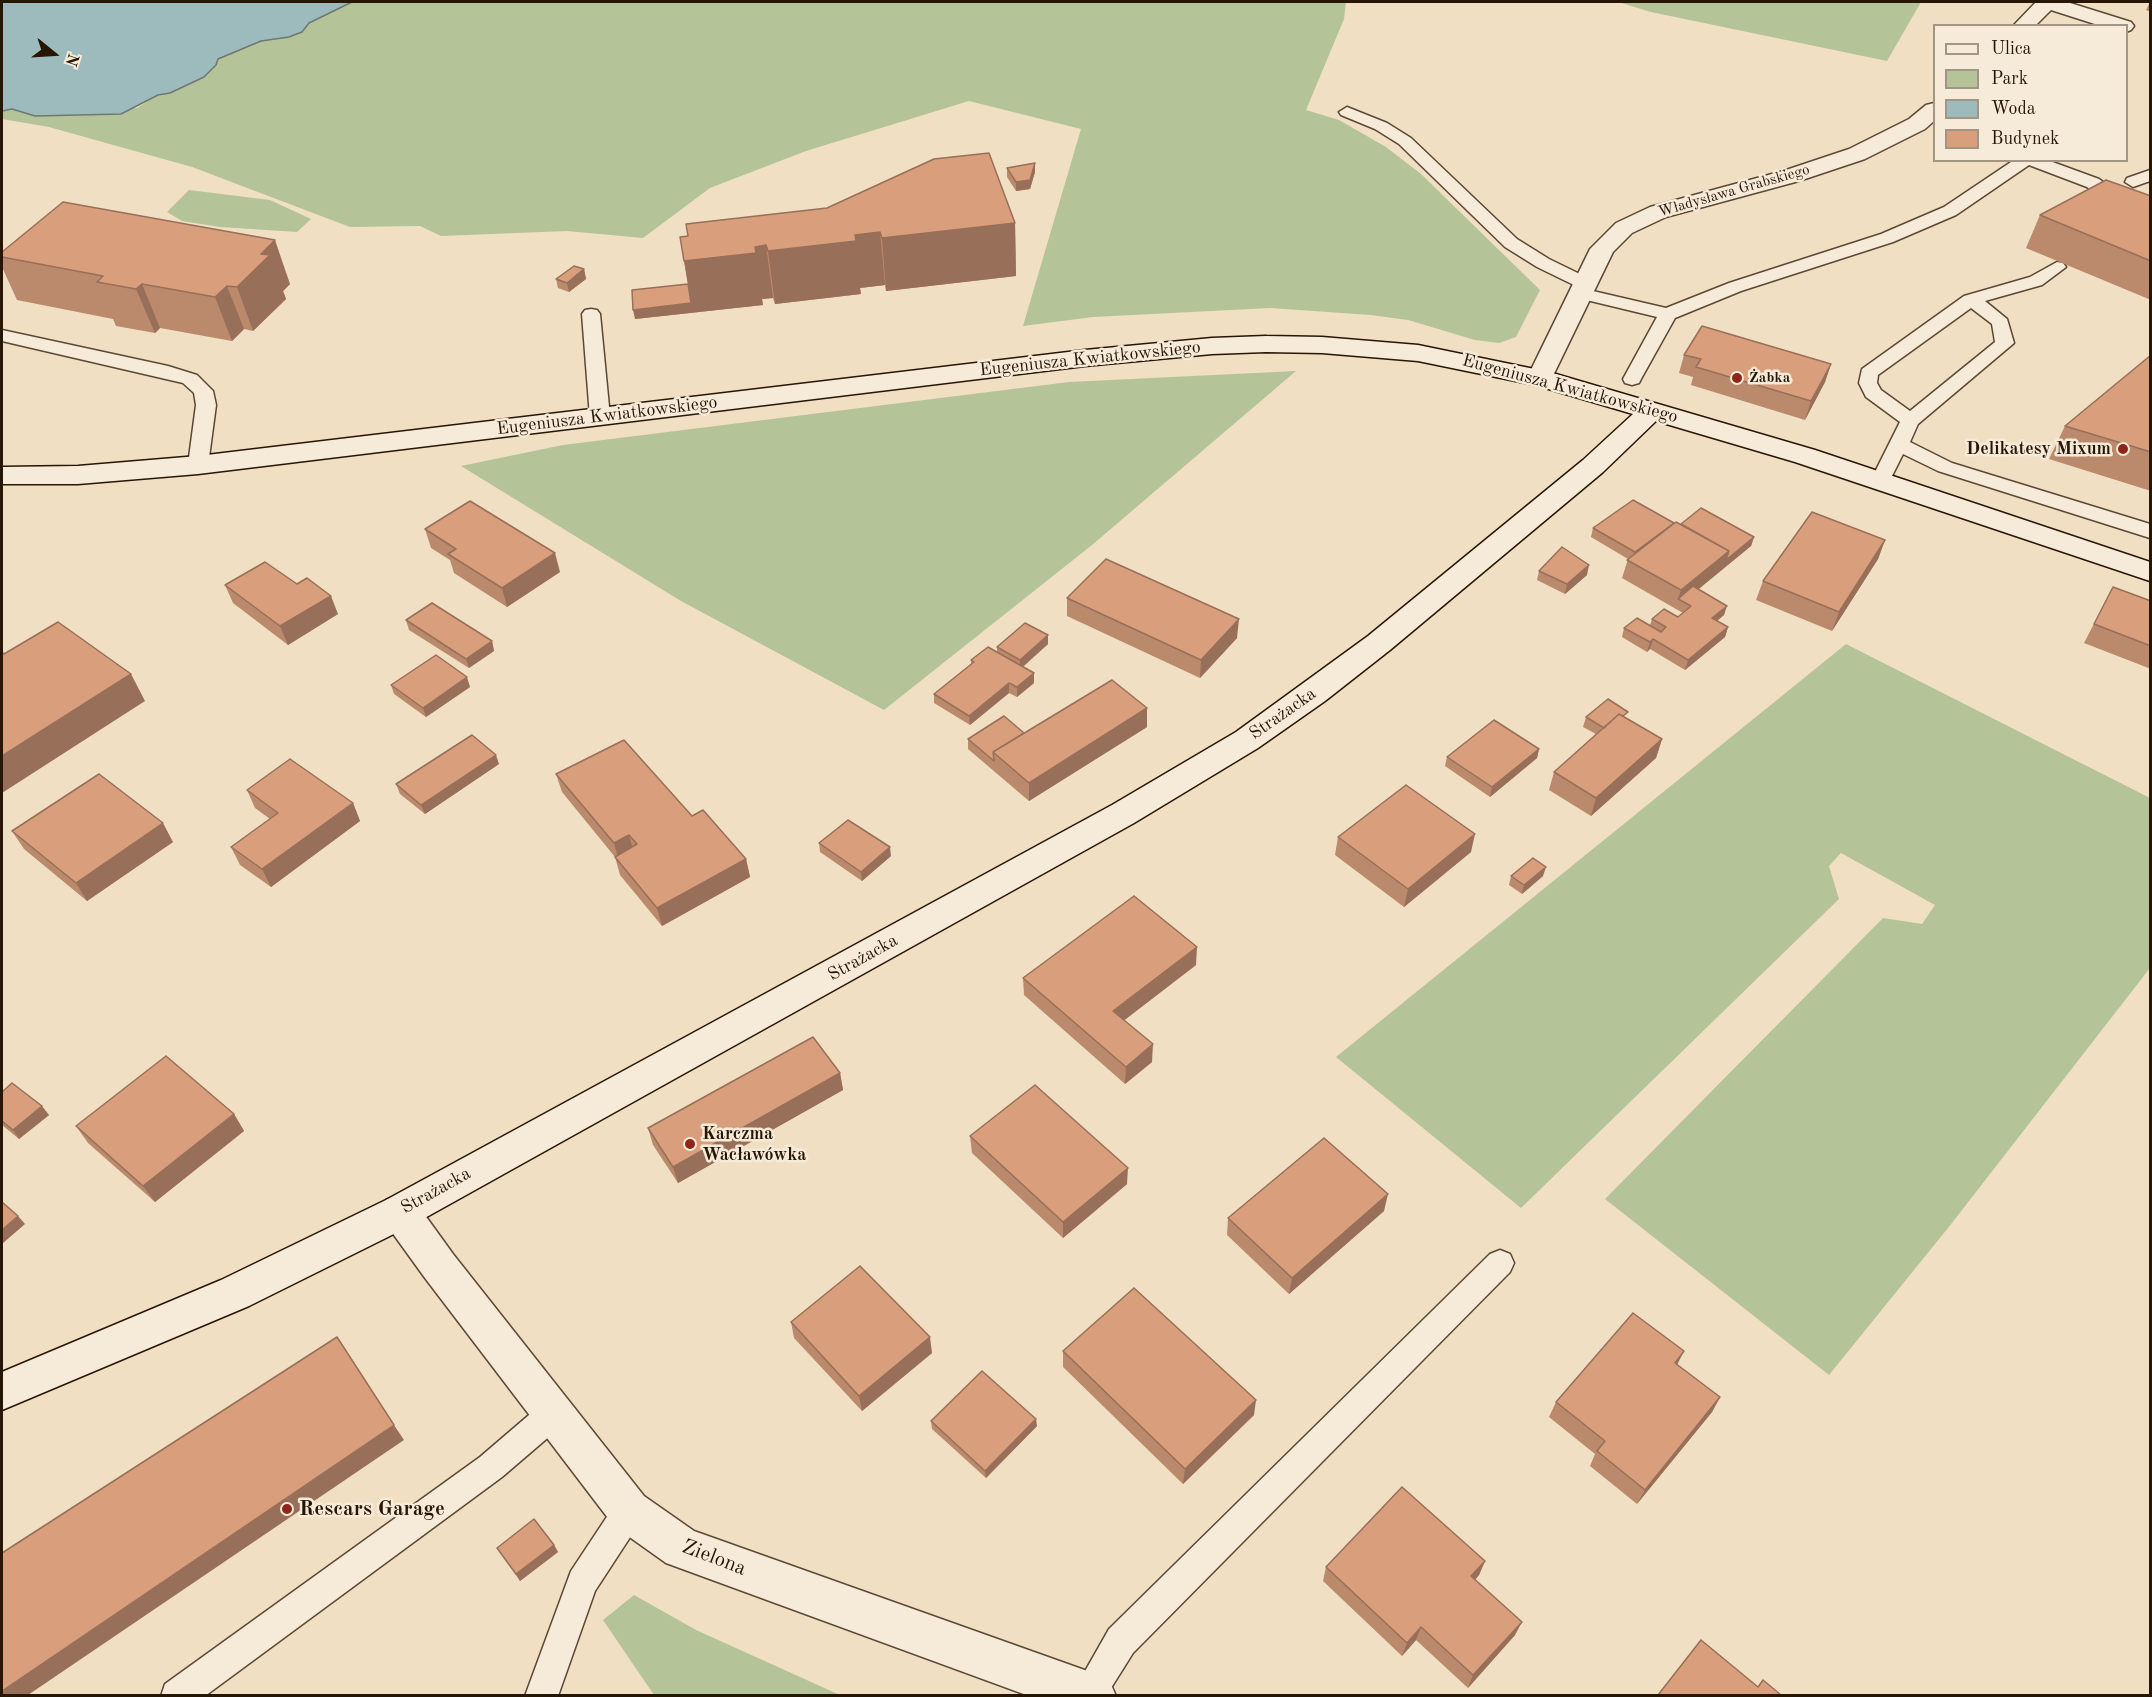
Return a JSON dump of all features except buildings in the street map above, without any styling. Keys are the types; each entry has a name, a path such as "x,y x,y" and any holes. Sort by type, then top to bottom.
{"street":[{"path":"2025,24 2047,2 2090,20 2110,24"},
{"name":"Władysława Grabskiego","path":"1540,378 1602,249 1624,228 1659,212 1791,176 1857,154 1917,124 1933,112"},
{"name":"Eugeniusza Kwiatkowskiego","path":"2,475 78,475 198,465 1085,358 1212,346 1266,344 1343,346 1418,353 1540,378 1652,410 1880,482 2151,572"},
{"name":"Strażacka","path":"2,1391 235,1293 400,1212 1123,814 1248,740 1379,643 1593,466 1652,410"},
{"name":"Zielona","path":"400,1212 439,1266 629,1510 681,1548 1089,1695"}],"lane":[{"path":"1347,112 1381,126 1405,141 1511,243 1582,288 1668,314 1736,287 1887,238 1950,211 2022,162"},
{"path":"2035,162 2093,183 2113,198 2122,210 2151,221"},
{"path":"2133,182 2151,175"},
{"path":"1910,421 1873,393 1868,383 1869,373 1970,300 2037,281 2057,267"},
{"path":"1880,482 1910,421 2006,343 2001,323 1989,311 1970,300"},
{"path":"591,314 600,417"},
{"path":"1632,379 1668,314"},
{"path":"2,336 168,372 190,379 203,391 206,405 198,465"},
{"path":"1898,444 1945,467 2151,531"},
{"path":"1089,1695 1121,1641 1500,1263"},
{"path":"177,1695 491,1467 554,1413"},
{"path":"541,1695 582,1582 629,1510"}],"green space":[{"path":"352,2 1346,2 1344,19 1306,110 1339,120 1386,147 1421,174 1540,290 1516,337 1499,343 1475,340 1408,320 1270,308 1093,317 1023,326 1081,129 969,101 806,151 710,188 643,238 567,231 441,236 420,226 350,227 192,167 49,127 2,119 2,111 12,109 35,116 137,108 158,95 170,93 216,65 218,59 261,41 289,37 302,32 309,23"},
{"path":"1618,2 1921,2 1887,61 1651,12"},
{"path":"189,190 270,200 311,219 297,232 220,227 182,221 167,212"},
{"path":"1296,371 1092,545 884,710 681,601 461,466 563,445 1069,382"},
{"path":"1846,644 2150,798 2150,968 1948,1228 1829,1375 1605,1199 1883,918 1922,924 1935,905 1841,853 1829,866 1839,899 1521,1208 1336,1057"},
{"path":"634,1595 696,1630 840,1695 654,1695 603,1620"}],"water":[{"path":"2,2 352,2 309,23 302,32 289,37 261,41 218,59 216,65 204,77 170,93 158,95 121,114 35,116 12,109 2,111"}],"place":[{"name":"Żabka","path":"1737,378"},
{"name":"Delikatesy Mixum","path":"2123,449"},
{"name":"Karczma Wacławówka","path":"690,1144"},
{"name":"Rescars Garage","path":"287,1509"}]}
